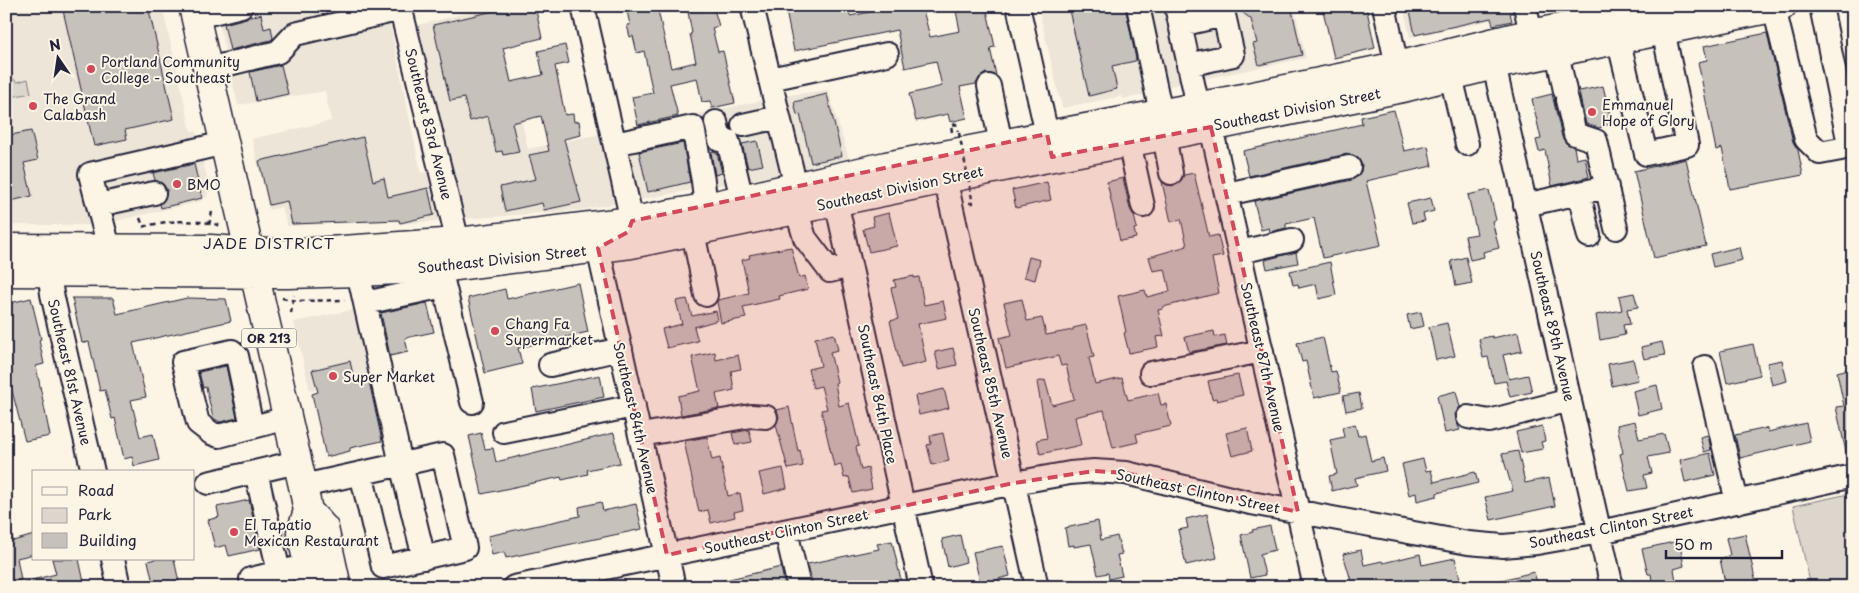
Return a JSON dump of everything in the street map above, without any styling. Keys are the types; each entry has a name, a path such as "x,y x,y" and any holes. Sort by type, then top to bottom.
{"main road":[{"name":"Southeast Division Street","path":"6,248 212,249 252,263 285,254 458,242 632,221 706,208 742,199 796,198 836,200 945,178 1050,145 1204,116 1521,36 1615,21 1778,7"},
{"name":"OR 213","path":"195,12 302,487 301,532 311,576"},
{"name":"Southeast Division Street","path":"1204,116 1293,110 1407,87 1494,65 1557,52 1615,21"},
{"path":"1494,65 1496,58 1521,36"},
{"path":"1293,110 1316,95 1394,79 1397,73 1397,66"},
{"name":"Southeast Division Street","path":"6,272 49,272 252,263 358,272 406,282 693,232 886,166 1000,144 1050,145 1129,142 1163,124"},
{"path":"836,200 834,192 837,189 876,179 886,166"},
{"path":"598,248 628,232 632,221"},
{"name":"OR 213","path":"302,487 324,528 337,587"}],"street":[{"path":"195,12 241,6"},
{"path":"583,6 632,221"},
{"path":"752,6 805,238 830,271 850,266"},
{"path":"1018,6 1050,145"},
{"path":"1138,6 1163,124 1171,173"},
{"path":"1384,6 1397,66"},
{"path":"1521,36 1525,6"},
{"path":"1778,7 1806,139 1820,152 1841,149 1851,143 1821,6"},
{"path":"208,69 278,52 295,34 401,7"},
{"name":"Southeast 83rd Avenue","path":"401,7 458,242"},
{"path":"1178,16 1224,15 1233,55 1188,65"},
{"name":"Southeast 87th Avenue","path":"1178,16 1188,65 1226,194 1240,252 1315,587"},
{"path":"1615,21 1646,154 1687,145 1667,18"},
{"path":"1557,52 1575,134 1596,141 1616,228"},
{"path":"770,79 887,54"},
{"name":"Southeast 89th Avenue","path":"1494,65 1612,587"},
{"path":"1451,76 1467,144"},
{"path":"989,86 1000,144"},
{"path":"742,125 779,118"},
{"path":"716,122 720,140 728,141 742,199"},
{"path":"615,144 693,127 706,208"},
{"path":"1129,142 1142,206"},
{"path":"108,248 90,174 224,143"},
{"path":"1226,194 1349,167"},
{"name":"Southeast 85th Avenue","path":"945,178 1037,587"},
{"path":"1525,205 1607,187"},
{"path":"98,205 154,193"},
{"path":"1579,193 1589,236"},
{"name":"Southeast 84th Place","path":"836,200 921,587"},
{"path":"693,232 706,295"},
{"path":"1240,252 1292,240"},
{"name":"Southeast 84th Avenue","path":"598,248 674,587"},
{"name":"Southeast 81st Avenue","path":"49,272 52,294 93,470"},
{"path":"358,272 424,558"},
{"path":"442,277 472,402"},
{"path":"365,303 406,282"},
{"path":"550,365 620,349"},
{"path":"1151,373 1262,351"},
{"path":"1705,367 1737,502"},
{"path":"1468,417 1489,421 1570,400"},
{"path":"504,432 634,406"},
{"path":"641,435 751,416 766,417"},
{"path":"252,427 287,418"},
{"path":"208,483 256,472 302,487 361,473 443,455 464,548 383,567 361,473"},
{"name":"Southeast Clinton Street","path":"514,587 1014,482 1094,471 1126,473 1251,503 1468,543 1503,546 1537,543 1600,532 1853,476"},
{"path":"256,472 279,572"},
{"path":"786,531 799,587"},
{"path":"113,560 119,587"},
{"path":"253,587 251,578 279,572 311,576"}],"path":[{"path":"953,136 951,125 956,124 973,203"}],"highlighted area":[{"path":"1211,127 1298,512 1126,473 1094,471 1014,483 667,555 598,248 628,232 632,221 1047,134 1052,157"}],"shaded area":[{"name":"Portland Community College - Southeast","path":"6,6 162,6 191,131 196,131 209,187 207,197 199,202 97,225 6,225"},
{"path":"215,6 386,6 421,173 453,166 418,25 494,6 528,149 789,95 828,90 850,162 580,210 398,224 397,221 287,226 282,207 269,210 252,139 331,121 325,91 238,105"},
{"path":"1038,6 1294,6 1306,58 1169,86 1169,90 1123,99 1122,96 1062,108"},
{"path":"1403,6 1490,6 1493,20 1410,37"},
{"path":"357,309 372,378 310,391 294,322"}],"green space":[{"path":"6,52 13,79 18,82 28,79 31,93 6,98"},
{"path":"1853,493 1853,587 1811,587 1793,506"}],"building":[{"path":"62,6 148,6 174,119 125,130 127,139 94,146"},
{"path":"507,6 535,6 542,38 503,48 511,82 543,75 538,51 565,45 569,63 555,66 565,115 573,114 574,122 579,121 581,135 564,139 581,202 544,210 542,203 505,211 500,187 536,179 529,155 549,151 541,116 512,123 519,152 503,155 502,151 496,152 488,116 470,121 464,98 450,101 433,25 507,8"},
{"path":"626,6 657,6 671,68 696,62 690,34 692,33 688,12 713,6 719,26 712,28 718,52 723,51 735,103 712,108 710,101 702,102 697,78 670,84 678,116 638,125 632,97 653,93 644,51 637,53 633,36 630,37 627,25 630,25"},
{"path":"785,6 849,6 850,16 891,8 891,6 922,6 930,37 960,31 955,6 986,6 995,47 990,48 996,75 986,73 980,77 976,84 960,87 967,118 950,122 948,114 916,121 909,94 942,86 936,61 905,68 897,30 794,51"},
{"path":"1068,6 1125,6 1136,59 1135,61 1112,66 1117,89 1089,96"},
{"path":"1234,6 1291,6 1302,55 1259,65 1253,44 1257,43 1251,19"},
{"path":"1322,6 1366,6 1375,48 1334,58"},
{"path":"1409,6 1512,6 1513,13 1510,13 1512,21 1493,25 1491,18 1415,35"},
{"path":"261,14 264,29 271,27 273,38 230,50 224,24"},
{"path":"1767,33 1793,142 1798,150 1803,175 1730,189 1722,148 1716,150 1698,62 1707,60 1704,46"},
{"path":"281,65 288,94 256,101 250,72"},
{"path":"1603,86 1612,123 1599,128 1586,124 1578,88 1580,91"},
{"path":"827,94 842,156 811,163 800,114 797,115 794,102"},
{"path":"1552,94 1562,137 1566,143 1574,147 1576,159 1585,157 1589,177 1552,186 1545,150 1539,152 1536,140 1541,139 1532,99"},
{"path":"1394,110 1404,151 1428,146 1432,166 1366,181 1381,245 1323,258 1314,218 1286,224 1286,228 1270,232 1269,228 1261,230 1254,201 1352,180 1358,176 1362,165 1358,158 1347,154 1249,176 1243,151 1362,124 1361,117"},
{"path":"31,131 38,160 24,163 32,196 6,202 6,136"},
{"path":"363,137 373,181 384,178 388,197 428,188 434,215 400,223 399,220 292,224 287,201 269,205 259,161"},
{"path":"757,141 763,165 748,168 742,144"},
{"path":"683,143 690,182 648,192 639,152"},
{"path":"711,152 717,153 722,173 715,175"},
{"path":"1686,159 1706,246 1654,258 1634,171"},
{"name":"BMO","path":"194,164 202,198 161,208 160,204 166,197 167,190 163,184 155,180 153,173"},
{"path":"1194,173 1209,237 1218,235 1223,256 1212,258 1219,293 1163,307 1163,309 1158,310 1164,336 1156,337 1158,347 1129,353 1118,296 1145,290 1147,297 1170,291 1165,269 1153,271 1149,257 1187,246 1181,219 1171,222 1162,182 1174,186 1180,183 1184,175"},
{"path":"1123,178 1130,209 1137,228 1134,229 1136,238 1120,241 1107,182"},
{"path":"1047,182 1051,200 1016,208 1012,190"},
{"path":"1489,190 1496,220 1492,221 1499,248 1483,252 1484,257 1470,260 1465,236 1477,234 1468,195"},
{"path":"1431,198 1434,211 1423,214 1425,221 1412,223 1407,203"},
{"path":"889,213 897,246 869,252 863,229 874,226 872,217"},
{"path":"791,247 799,278 805,276 808,289 779,296 780,299 743,307 746,318 721,323 718,300 749,293 742,260 750,258 749,255"},
{"path":"1739,247 1742,260 1713,267 1710,254"},
{"path":"1296,252 1298,263 1267,269 1265,260"},
{"path":"1029,257 1040,260 1035,280 1024,277"},
{"path":"1466,257 1472,283 1456,286 1451,261"},
{"path":"1330,262 1336,295 1319,299 1316,284 1299,288 1298,284 1293,285 1290,271"},
{"path":"914,276 914,278 919,277 924,305 943,301 947,318 918,324 926,362 901,368 890,321 898,319 891,288 896,287 894,280"},
{"path":"578,283 588,332 518,348 522,364 485,373 468,298 505,289 507,299"},
{"path":"1634,293 1638,307 1627,309 1630,324 1623,325 1625,335 1600,340 1596,315 1622,310 1619,296"},
{"path":"31,298 41,339 39,340 44,364 36,366 50,436 25,441 11,387 6,388 6,332 11,331 6,304"},
{"path":"72,298 113,298 117,314 187,298 226,299 231,321 133,343 146,397 131,400 140,437 153,434 159,460 134,466 132,457 124,459 115,418 112,419 105,390 100,391 89,342 82,343"},
{"path":"687,299 692,316 716,311 718,320 694,327 698,341 667,348 662,329 682,324 676,301"},
{"path":"1022,299 1027,321 1042,318 1046,335 1073,330 1073,328 1086,325 1094,357 1089,358 1095,384 1122,378 1128,400 1158,393 1161,405 1166,404 1171,426 1136,434 1138,442 1113,448 1104,410 1075,417 1081,445 1040,454 1037,440 1047,438 1037,382 1045,380 1052,405 1074,399 1066,365 1061,366 1058,356 1006,368 999,338 1012,335 1004,303"},
{"path":"427,303 434,332 405,338 408,352 390,356 381,313"},
{"path":"1421,312 1424,326 1410,329 1407,315"},
{"path":"1447,323 1455,356 1436,360 1429,327"},
{"path":"1214,331 1215,337 1225,335 1227,345 1189,352 1185,337"},
{"path":"1518,332 1522,351 1503,355 1509,379 1528,375 1532,392 1510,397 1506,381 1494,383 1488,357 1483,358 1479,339"},
{"path":"834,334 838,350 830,352 837,382 835,383 839,406 849,403 859,446 856,447 861,470 868,468 872,489 853,493 849,477 844,478 841,464 834,466 821,410 827,409 821,386 813,388 808,369 821,366 815,338"},
{"path":"1323,337 1331,372 1336,371 1341,392 1314,398 1306,361 1302,362 1297,343"},
{"path":"1662,342 1665,355 1644,359 1641,347"},
{"path":"1753,344 1760,375 1727,383 1720,351"},
{"path":"953,348 957,365 939,369 935,352"},
{"path":"715,352 716,360 738,355 741,369 731,371 734,390 716,394 719,408 681,415 678,396 700,391 692,357"},
{"path":"1633,359 1638,380 1612,386 1608,364"},
{"path":"1782,360 1787,381 1772,385 1767,363"},
{"path":"350,361 355,384 369,381 382,441 350,448 350,451 326,457 312,394 318,392 312,370"},
{"path":"226,366 237,418 220,422 213,418 206,387 203,388 199,372"},
{"path":"1853,368 1853,460 1848,461 1836,407 1844,406 1837,372"},
{"path":"600,375 604,397 536,411 532,389"},
{"path":"1238,375 1243,395 1217,401 1216,398 1212,399 1208,381"},
{"path":"1657,385 1662,409 1638,415 1633,391"},
{"path":"944,389 949,408 919,415 915,396"},
{"path":"1456,391 1460,407 1455,414 1460,430 1445,433 1437,396"},
{"path":"1359,393 1362,408 1346,411 1343,396"},
{"path":"789,407 803,466 788,469 776,425 779,417 777,410"},
{"path":"1635,421 1639,439 1664,434 1669,453 1648,457 1652,473 1644,475 1647,488 1629,491 1620,454 1623,453 1617,425"},
{"path":"1806,423 1810,441 1740,458 1735,435 1767,428 1768,432"},
{"path":"1355,424 1358,436 1365,434 1371,461 1383,458 1386,471 1355,478 1357,485 1332,491 1329,476 1337,474 1330,440 1344,437 1342,427"},
{"path":"1542,426 1545,441 1541,442 1543,449 1521,453 1516,432"},
{"path":"1247,428 1252,451 1232,456 1226,433"},
{"path":"749,430 752,442 735,445 732,433"},
{"path":"481,433 485,449 493,448 496,462 614,433 620,463 587,470 588,474 562,480 561,477 482,494 469,436"},
{"path":"943,433 949,461 932,465 927,445 931,444 930,436"},
{"path":"1708,435 1711,450 1704,452 1700,437"},
{"path":"707,437 712,460 720,458 728,496 740,493 743,510 734,512 735,517 711,523 708,510 699,512 684,441"},
{"path":"1518,451 1525,483 1549,478 1555,506 1491,520 1485,497 1513,491 1502,454"},
{"path":"1710,453 1715,475 1685,482 1680,460"},
{"path":"1423,459 1426,471 1431,470 1434,482 1475,472 1478,483 1437,493 1437,496 1417,501 1416,493 1409,495 1402,464"},
{"path":"783,468 787,488 764,494 759,473"},
{"name":"El Tapatio Mexican Restaurant","path":"249,500 260,549 229,556 226,545 215,548 208,520 219,517 217,507"},
{"path":"601,502 603,511 636,504 642,529 506,558 504,552 492,555 488,536 580,516 579,507"},
{"path":"1207,514 1217,558 1186,565 1178,530 1188,528 1186,519"},
{"path":"1098,521 1101,540 1117,536 1122,554 1117,555 1122,576 1109,579 1108,573 1098,575 1091,544 1074,547 1074,545 1068,546 1065,528"},
{"path":"1270,526 1275,550 1260,554 1265,575 1250,578 1241,535 1253,532 1252,530"},
{"path":"1745,534 1757,587 1726,587 1720,559 1730,555 1726,538"},
{"path":"12,535 13,541 32,536 32,554 17,558 21,580 6,583 6,536"},
{"path":"960,535 966,562 948,567 942,539"},
{"path":"892,541 902,585 893,587 813,587 808,564 879,549 877,544"},
{"path":"1674,542 1675,546 1680,545 1684,566 1674,569 1677,587 1653,587 1651,574 1648,574 1642,549"},
{"path":"1003,546 1010,576 998,579 999,587 981,587 973,552"},
{"path":"1361,550 1364,565 1382,561 1383,563 1420,554 1422,565 1455,558 1462,587 1353,587 1343,554"},
{"path":"52,560 79,560 85,587 25,587 24,582 56,574"},
{"path":"174,560 180,587 154,587 148,561"},
{"path":"781,567 785,587 721,587 721,581"},
{"path":"1534,572 1538,587 1493,587 1493,582"}],"place":[{"name":"Portland Community College - Southeast","path":"91,69"},
{"name":"The Grand Calabash","path":"33,106"},
{"name":"Emmanuel Hope of Glory","path":"1592,112"},
{"name":"BMO","path":"177,184"},
{"name":"Chang Fa Supermarket","path":"495,331"},
{"name":"Super Market","path":"333,376"},
{"name":"El Tapatio Mexican Restaurant","path":"234,532"}],"district":[{"name":"JADE DISTRICT","path":"269,242"}]}
